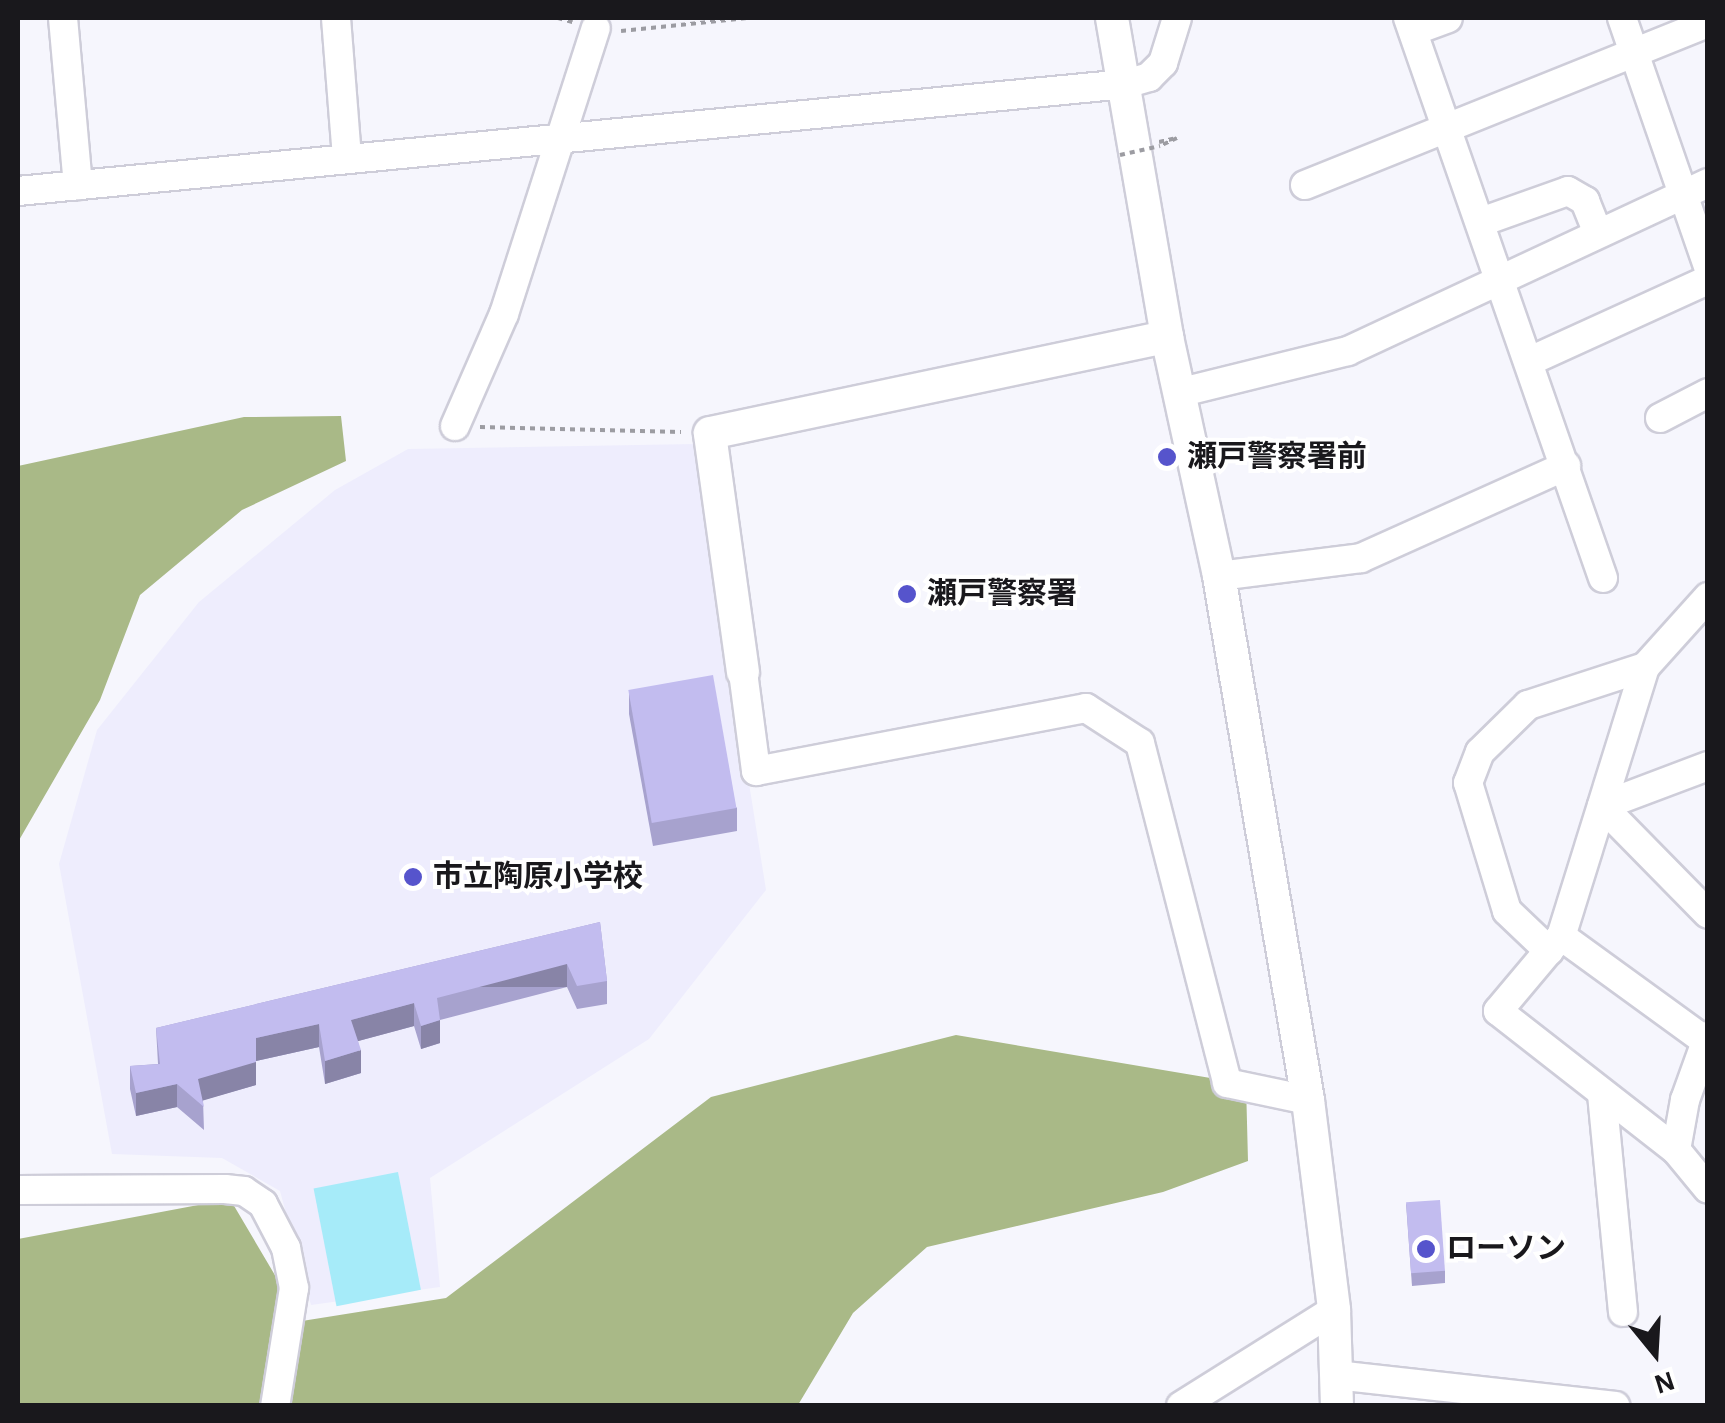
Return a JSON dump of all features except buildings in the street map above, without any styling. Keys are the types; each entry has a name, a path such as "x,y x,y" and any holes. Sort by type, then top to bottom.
{"street":[{"path":"63,18 78,185"},
{"path":"336,18 347,159"},
{"path":"1112,18 1167,338 1182,392 1219,576 1308,1100 1334,1310 1336,1390 1615,1406"},
{"path":"18,190 1125,84 1156,72 1177,18"},
{"path":"1448,18 1410,24 1603,578"},
{"path":"1622,18 1696,188 1708,267"},
{"path":"1305,186 1708,23"},
{"path":"456,426 504,314 566,138 596,28"},
{"path":"1182,392 1348,351 1696,188"},
{"path":"1481,222 1568,191 1585,201 1598,234"},
{"path":"1530,360 1708,280"},
{"path":"1167,338 710,433 756,770 1086,708 1140,742 1227,1083 1308,1100"},
{"path":"1660,418 1708,393"},
{"path":"1219,576 1362,558 1566,466"},
{"path":"1708,596 1644,666 1555,943 1498,1011 1676,1150 1708,1189"},
{"path":"1644,666 1528,705 1480,752 1468,783 1507,911 1705,1038 1676,1150"},
{"path":"1602,806 1708,766"},
{"path":"1602,806 1705,907"},
{"path":"1602,1094 1623,1312"},
{"path":"18,1190 225,1190 264,1204 286,1248 294,1288 275,1406"},
{"path":"1181,1406 1334,1310"}],"path":[{"path":"596,28 747,18"},
{"path":"1120,156 1160,144"},
{"path":"456,426 710,433"}],"shaded area":[{"name":"市立陶原小学校","path":"695,444 766,890 649,1039 430,1178 440,1287 311,1305 280,1191 222,1158 112,1154 59,864 97,730 199,602 335,490 408,449"}],"green space":[{"path":"341,416 346,461 242,510 140,595 100,700 18,842 18,466 244,417"},
{"path":"956,1035 1246,1084 1248,1161 1163,1192 927,1247 853,1313 798,1405 18,1406 18,1239 230,1199 302,1321 446,1298 711,1097"}],"water":[{"path":"398,1172 421,1290 336,1306 314,1188"}],"place":[{"name":"瀬戸警察署前","path":"1167,457"},
{"name":"瀬戸警察署","path":"907,594"},
{"name":"市立陶原小学校","path":"413,877"},
{"name":"ローソン","path":"1426,1249"}]}
